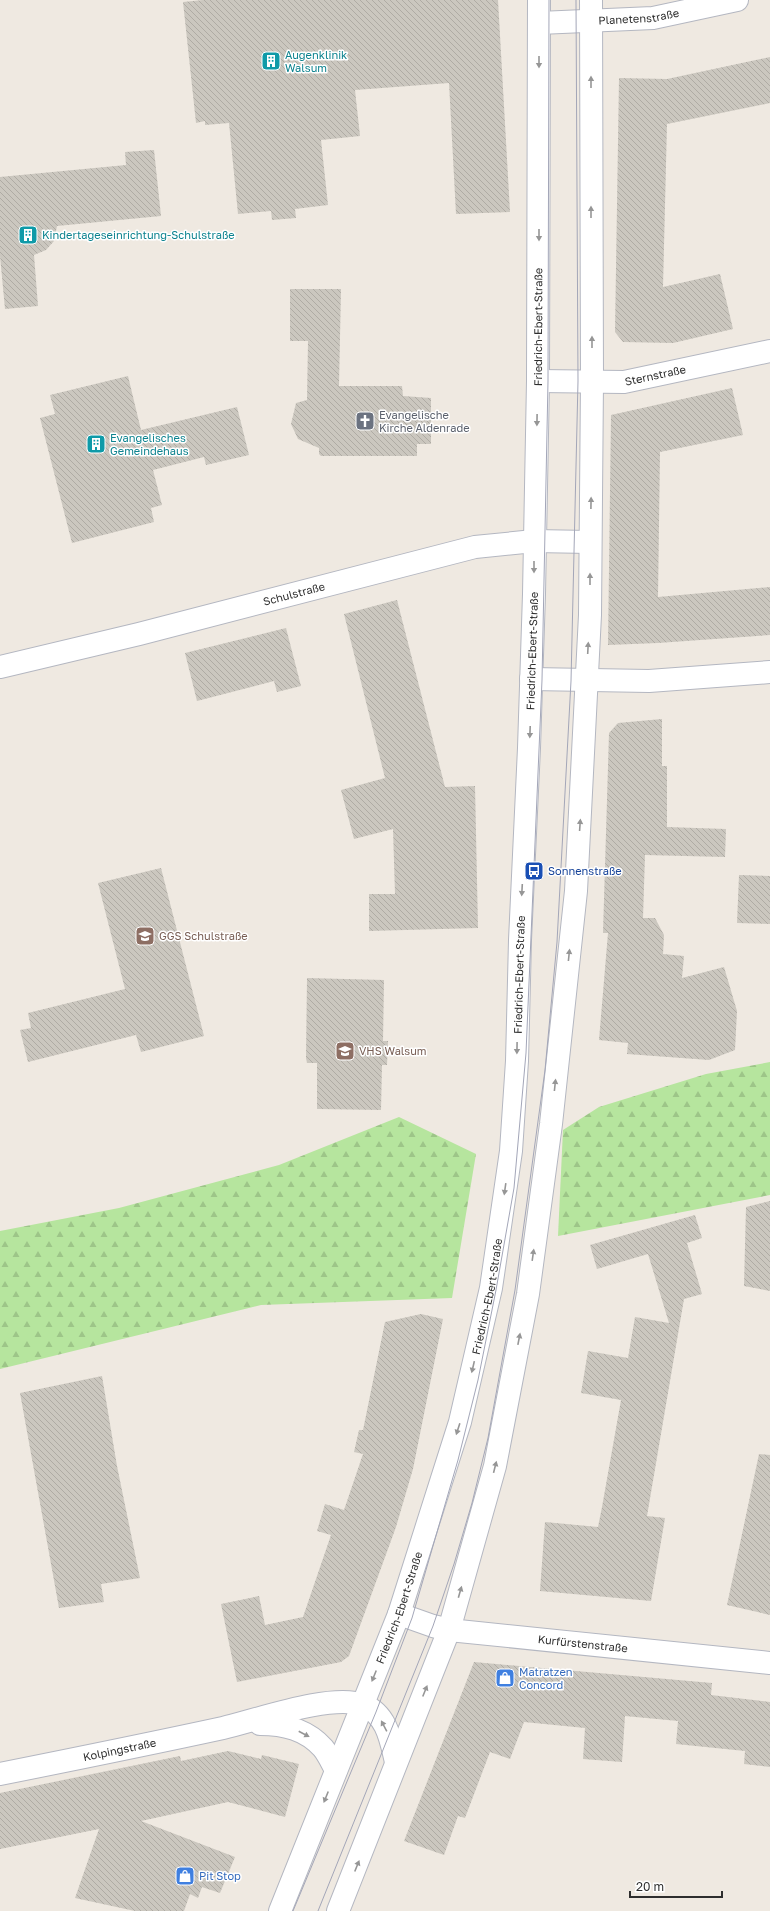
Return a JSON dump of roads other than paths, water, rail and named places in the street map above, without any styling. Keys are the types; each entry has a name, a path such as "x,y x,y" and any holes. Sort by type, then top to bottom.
{"main road":[{"name":"Friedrich-Ebert-Straße","path":"280,1911 399,1614 460,1422 491,1288 511,1151 517,1061 520,940 531,679 538,381 539,0"},
{"path":"338,1911 449,1630 495,1466 528,1294 551,1124 576,891 590,615 592,381 591,0"},
{"name":"Planetenstraße","path":"539,23 590,22 653,18 737,0"},
{"name":"Sternstraße","path":"538,381 624,382 770,351"},
{"name":"Schulstraße","path":"0,667 139,634 475,547 534,541 590,542"},
{"path":"531,679 649,681 770,672"},
{"name":"Kurfürstenstraße","path":"399,1614 449,1630 770,1662"},
{"name":"Kolpingstraße","path":"0,1774 239,1724 306,1707 339,1702 362,1704 376,1712 384,1724 396,1762"},
{"name":"Kolpingstraße","path":"239,1724 279,1724 306,1734 323,1749 336,1770"}],"tram line":[{"path":"293,1911 376,1712 412,1618 458,1460 478,1380 514,1188 526,1053 542,680 548,381 549,0"},
{"path":"318,1911 433,1626 454,1564 472,1503 488,1438 515,1290 545,1070 557,942 571,681 578,381 576,0"}],"place":[{"name":"Augenklinik Walsum","path":"271,61"},
{"name":"Kindertageseinrichtung-Schulstraße","path":"28,235"},
{"name":"Evangelische Kirche Aldenrade","path":"365,421"},
{"name":"Evangelisches Gemeindehaus","path":"96,444"},
{"name":"Sonnenstraße","path":"534,871"},
{"name":"GGS Schulstraße","path":"145,936"},
{"name":"VHS Walsum","path":"345,1051"},
{"name":"Matratzen Concord","path":"505,1678"},
{"name":"Pit Stop","path":"185,1876"}]}
